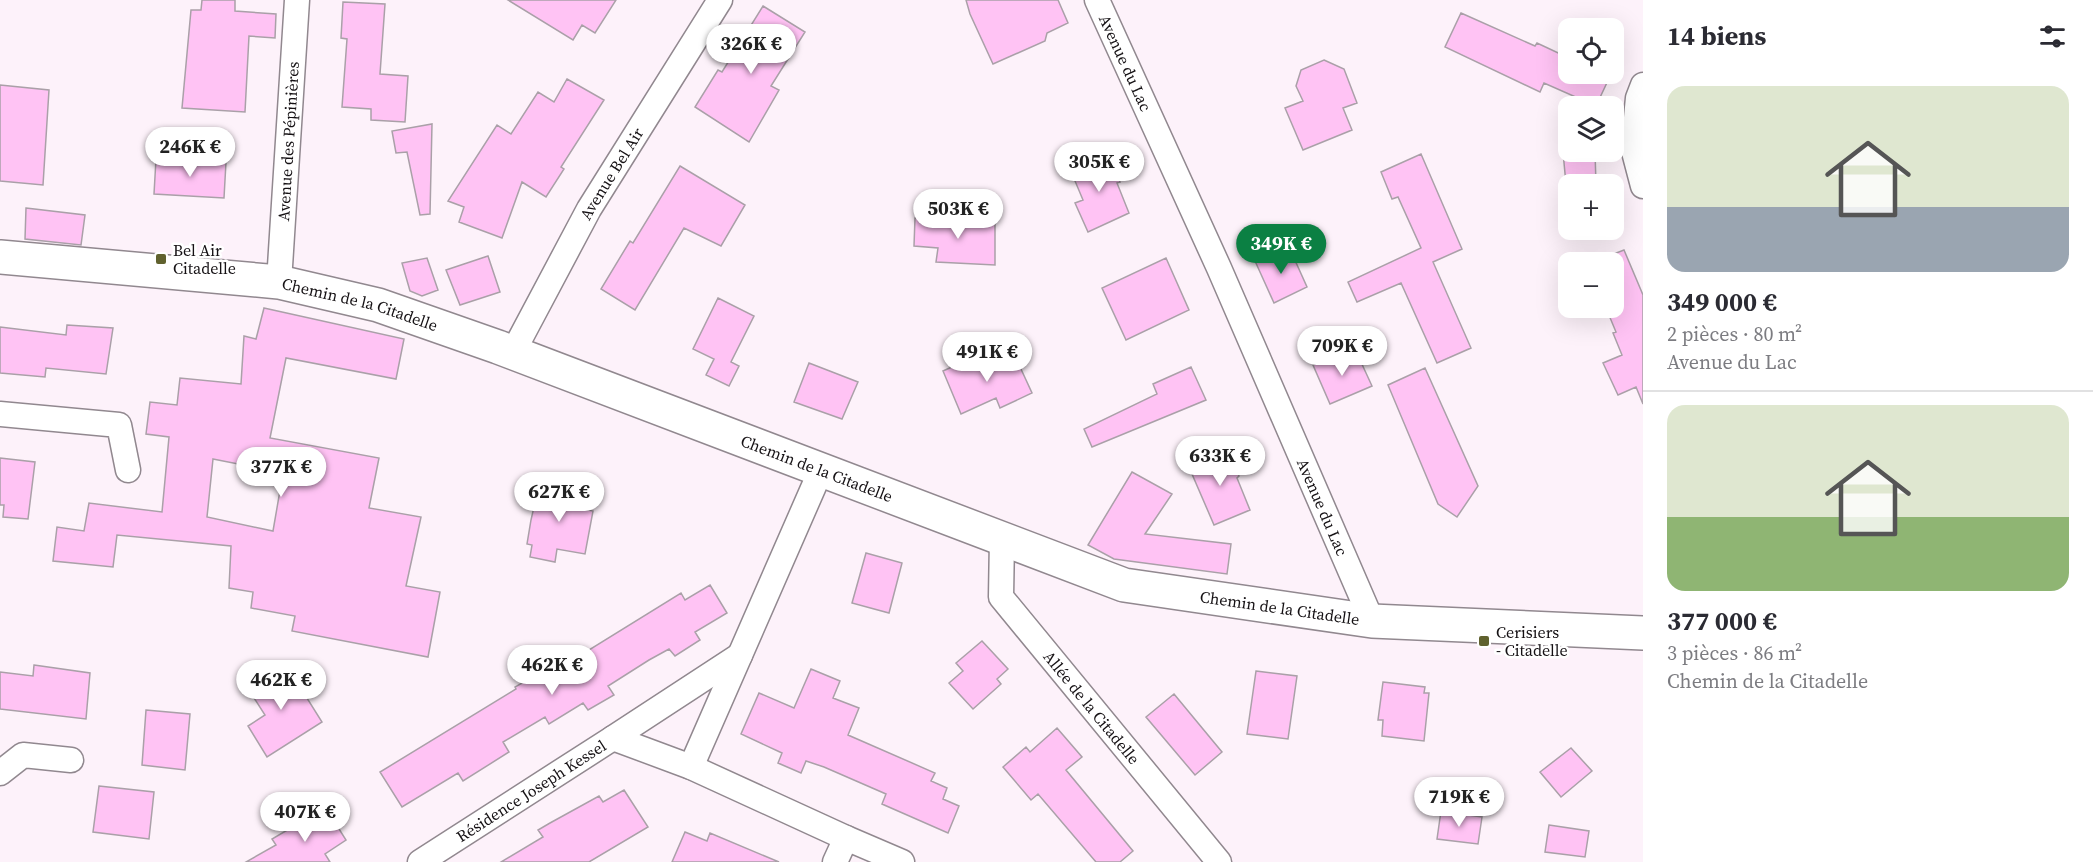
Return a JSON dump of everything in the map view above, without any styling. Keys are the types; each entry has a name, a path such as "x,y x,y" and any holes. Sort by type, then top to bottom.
{"street":[{"name":"Avenue des Pépinières","path":"279,282 297,0"},
{"name":"Avenue Bel Air","path":"512,354 589,209 720,0"},
{"name":"Avenue du Lac","path":"1097,0 1219,268 1372,621"},
{"path":"1643,85 1638,98 1633,148 1643,186"},
{"name":"Chemin de la Citadelle","path":"0,257 279,282 378,305 1124,585 1372,621 1643,633"},
{"path":"0,414 119,425 128,470"},
{"path":"691,767 821,470"},
{"name":"Allée de la Citadelle","path":"1002,539 1001,597 1219,862"},
{"name":"Résidence Joseph Kessel","path":"420,862 740,655"},
{"name":"Résidence Joseph Kessel","path":"613,738 691,767 902,862"},
{"path":"0,773 23,755 71,760"},
{"path":"835,862 846,838"}],"building":[{"path":"202,0 235,0 235,11 276,14 275,38 249,36 245,112 182,108 191,10 201,10"},
{"path":"508,0 616,0 595,33 582,25 573,40"},
{"path":"966,0 1058,0 1068,23 1047,33 1045,41 993,64"},
{"path":"343,2 385,4 380,74 408,76 405,122 371,120 371,109 342,107 347,39 341,38"},
{"path":"763,6 805,32 771,86 779,90 749,142 695,107 718,70 722,72"},
{"path":"1461,13 1535,46 1537,43 1558,53 1558,84 1606,84 1601,96 1573,96 1544,83 1540,92 1445,47"},
{"path":"1324,60 1344,69 1357,103 1343,108 1352,130 1303,150 1285,108 1303,101 1296,86 1301,70"},
{"path":"567,79 604,100 561,167 564,169 546,197 522,182 502,238 459,222 464,207 448,201 497,125 511,134 538,92 554,102"},
{"path":"0,85 49,90 43,185 0,181"},
{"path":"432,124 430,214 420,215 407,152 396,153 392,131"},
{"path":"1106,154 1120,182 1117,183 1129,213 1088,232 1075,203 1083,200 1070,169"},
{"path":"1421,154 1462,249 1433,262 1471,348 1437,363 1401,283 1357,302 1348,282 1421,248 1398,197 1392,199 1381,172"},
{"path":"156,159 226,162 224,198 154,194"},
{"path":"1564,162 1595,162 1596,174 1565,174"},
{"path":"680,166 745,205 721,246 684,228 635,310 601,289 630,241 633,243"},
{"path":"26,208 85,215 81,245 25,239"},
{"path":"915,218 995,221 995,265 936,262 938,248 914,246"},
{"path":"1289,247 1307,287 1274,303 1255,261"},
{"path":"1624,250 1643,295 1643,404 1636,387 1618,395 1603,363 1622,355 1613,333 1616,332 1610,318 1624,318 1624,252 1619,252"},
{"path":"488,256 500,292 460,305 446,270"},
{"path":"427,258 438,290 422,296 410,291 402,263"},
{"path":"1166,258 1189,310 1126,340 1102,288"},
{"path":"718,298 754,316 731,362 739,366 729,386 706,375 714,359 693,349"},
{"path":"264,308 404,339 396,379 286,358 270,438 379,458 369,508 421,517 406,586 440,592 428,657 292,631 295,616 251,608 253,592 229,588 231,546 117,535 113,567 53,561 57,527 84,531 89,503 162,512 169,437 146,434 150,402 177,405 180,378 241,384 244,336 256,339","holes":["213,459 283,473 273,531 207,517"]},
{"path":"67,325 113,328 106,374 46,368 45,377 0,373 0,327 66,335"},
{"path":"1345,350 1349,358 1353,356 1356,361 1360,360 1372,386 1330,404 1313,365"},
{"path":"1014,354 1032,393 1000,408 996,398 961,414 943,371 976,356 982,369"},
{"path":"809,363 858,382 842,419 794,402"},
{"path":"1191,367 1206,400 1092,447 1084,429 1157,394 1153,384"},
{"path":"1425,368 1478,486 1457,517 1438,504 1388,385"},
{"path":"1228,449 1250,510 1214,525 1192,474 1192,464"},
{"path":"0,458 35,462 28,519 3,517 4,505 0,505"},
{"path":"1132,472 1172,494 1145,534 1231,544 1227,574 1114,559 1088,545"},
{"path":"539,485 585,494 583,509 593,511 585,554 557,549 555,562 530,557 532,545 527,544"},
{"path":"866,553 902,563 889,613 852,603"},
{"path":"710,585 727,613 695,632 700,640 675,656 669,649 649,660 608,686 614,695 588,710 583,703 549,724 545,717 503,742 509,752 463,781 458,773 402,807 380,772 536,675 539,681 681,593 685,600"},
{"path":"982,641 1008,669 997,679 1001,684 973,709 949,683 963,671 956,663"},
{"path":"285,663 322,722 267,757 248,726 265,715 247,687"},
{"path":"34,665 90,673 86,719 0,709 0,672 33,676"},
{"path":"811,669 840,681 833,698 859,708 848,735 935,773 931,781 947,788 943,799 959,806 948,833 882,804 886,794 824,767 806,761 801,773 778,763 782,753 741,734 759,693 794,708"},
{"path":"1256,671 1297,676 1288,739 1247,734"},
{"path":"1383,682 1425,687 1424,693 1429,693 1424,741 1382,736 1383,720 1378,720"},
{"path":"1174,694 1222,752 1195,775 1146,717"},
{"path":"146,710 190,714 185,770 142,765"},
{"path":"1057,728 1082,757 1066,770 1133,851 1120,862 1096,862 1038,794 1031,800 1003,767 1026,747 1030,752"},
{"path":"1571,748 1592,771 1561,797 1540,772"},
{"path":"99,786 154,792 149,839 93,832"},
{"path":"624,790 648,827 589,862 501,862 543,837 538,830 599,796 603,802"},
{"path":"1441,811 1482,817 1478,844 1437,839"},
{"path":"329,813 346,840 325,854 330,862 246,862 276,845 272,839 311,816 314,822"},
{"path":"1549,825 1589,831 1585,857 1545,852"},
{"path":"685,832 707,841 710,833 779,862 672,862"}],"place":[{"name":"Bel Air Citadelle","path":"161,259"},
{"name":"Cerisiers - Citadelle","path":"1484,641"}]}
